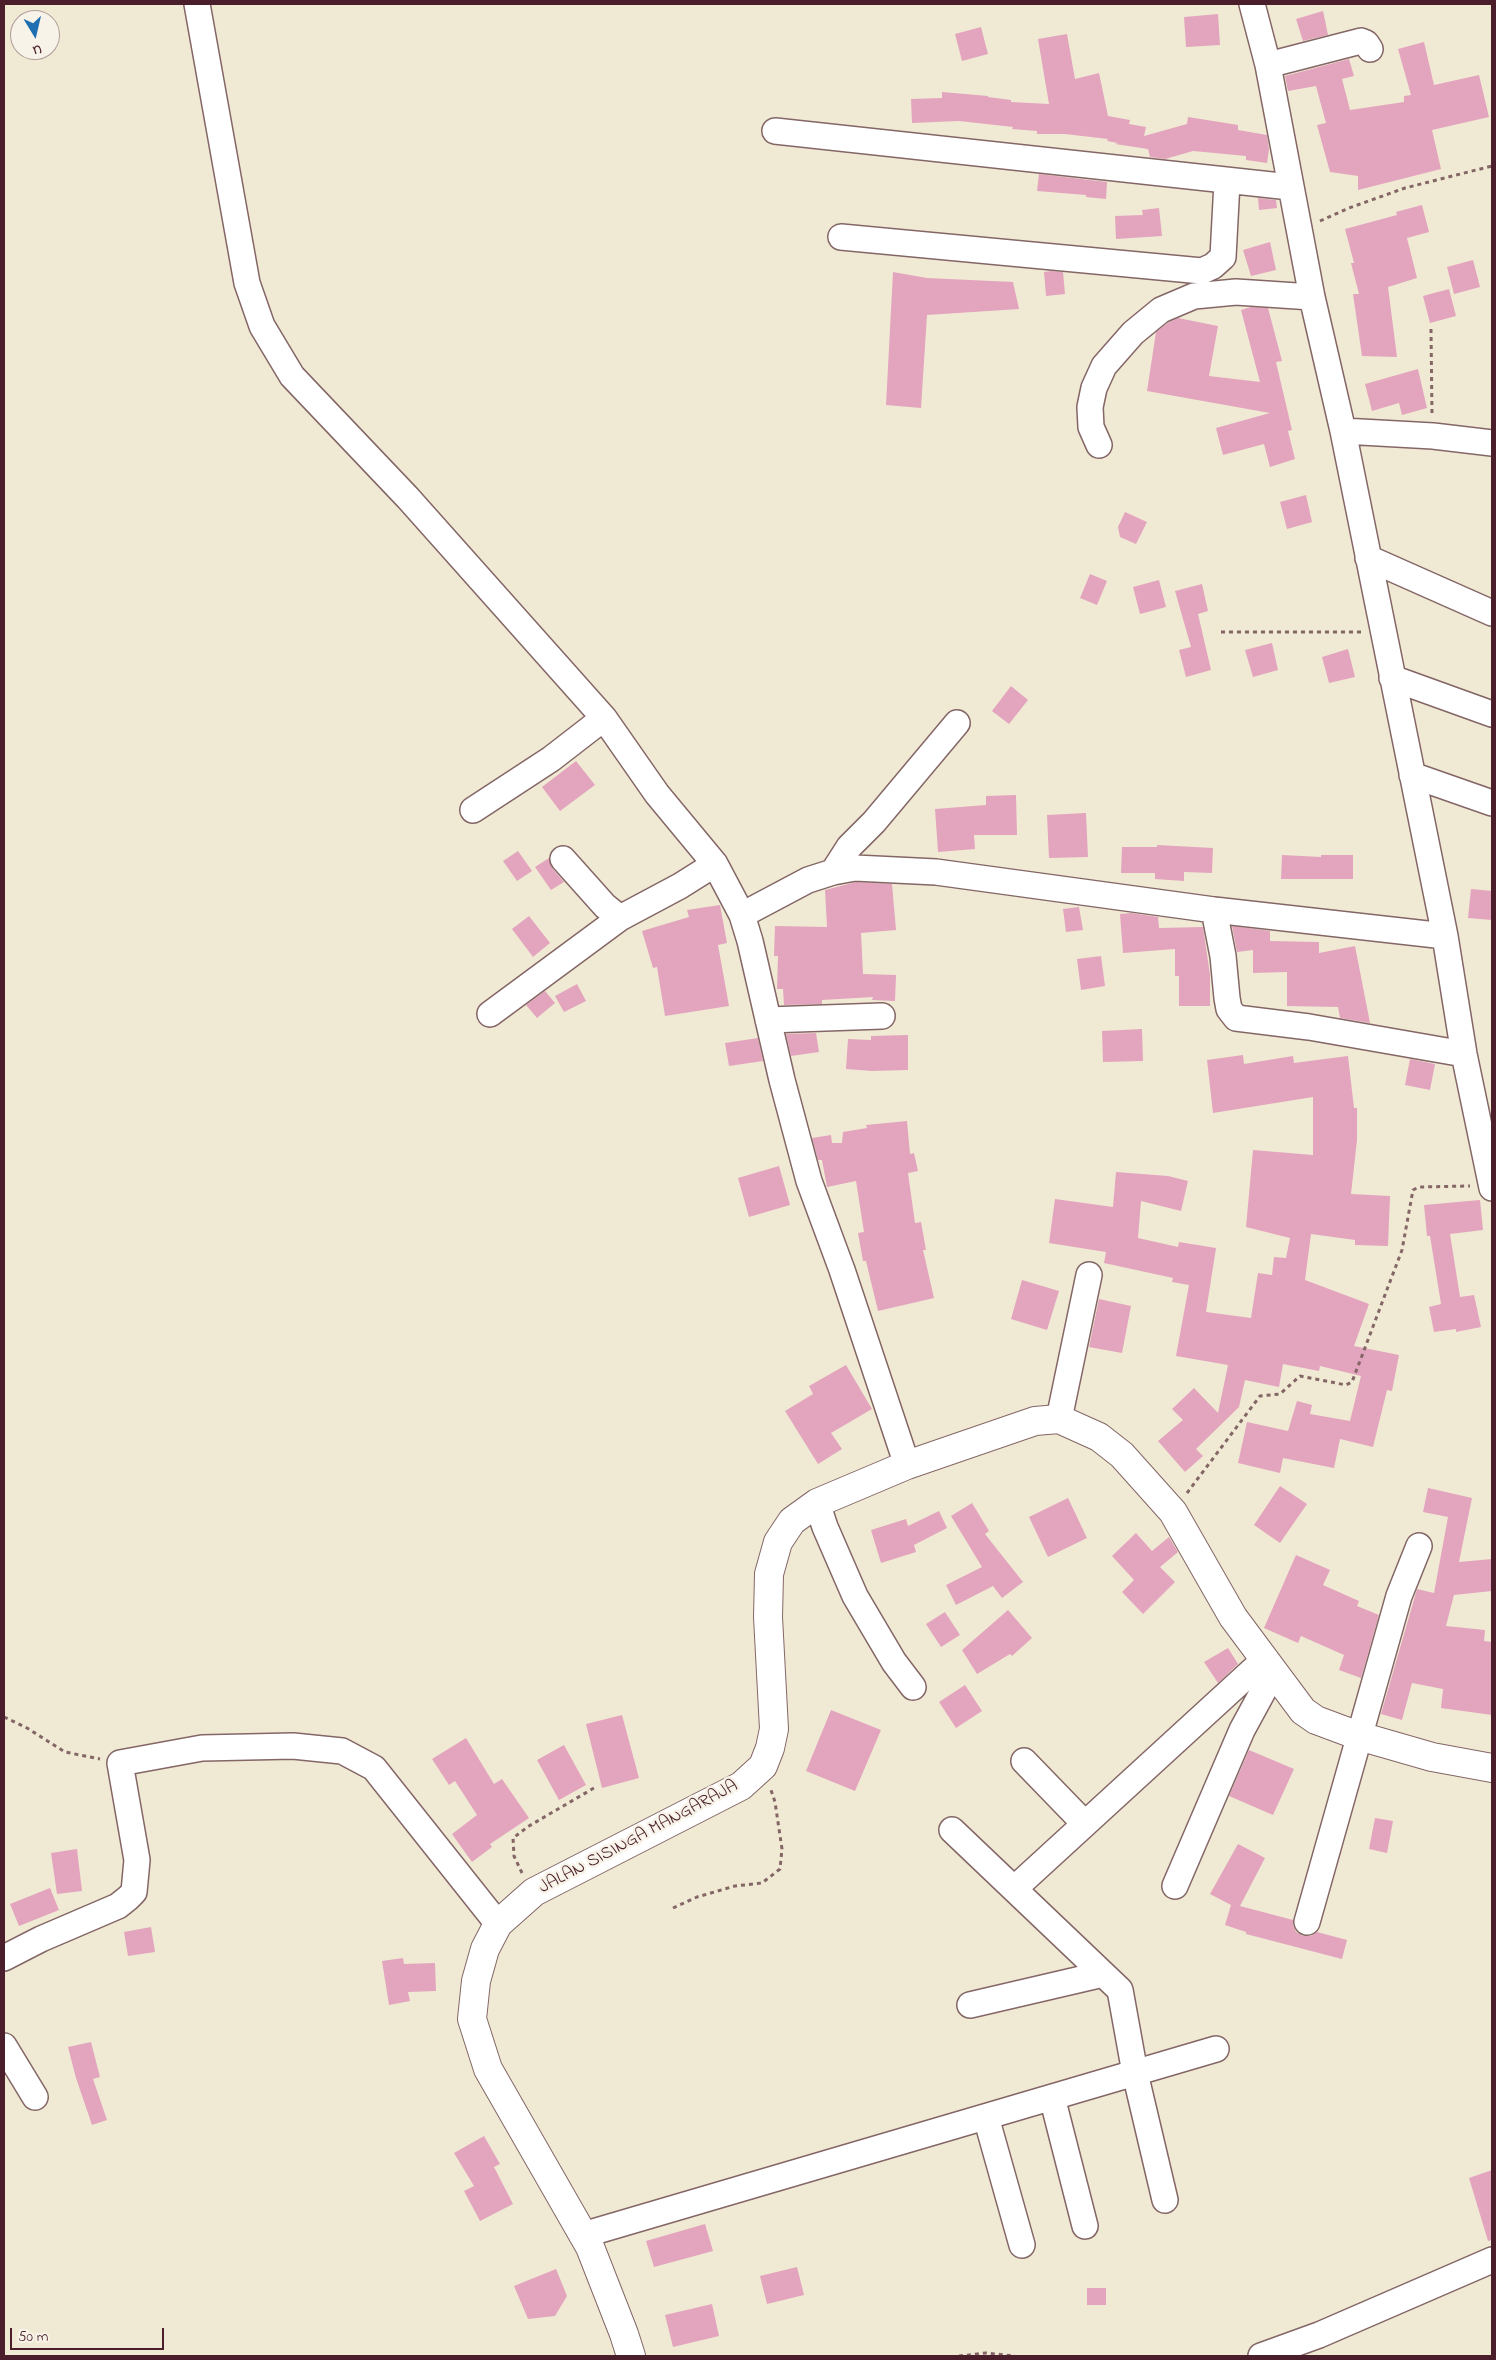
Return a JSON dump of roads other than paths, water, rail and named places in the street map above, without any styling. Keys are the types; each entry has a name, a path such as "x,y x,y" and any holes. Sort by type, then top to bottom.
{"street":[{"path":"197,4 246,283 262,326 292,376 408,498 604,718 657,794 715,864 742,915 809,1181 842,1270 907,1465"},
{"path":"1252,4 1268,65 1312,297 1343,431 1445,936 1464,1054 1492,1186"},
{"path":"1268,65 1361,41 1366,43 1370,49"},
{"path":"775,131 1227,182 1290,187"},
{"path":"841,237 1202,271 1213,266 1222,257 1227,182"},
{"path":"1098,445 1091,428 1090,407 1094,388 1104,366 1133,333 1161,310 1194,296 1236,292 1312,297"},
{"path":"1343,431 1433,436 1492,443"},
{"path":"1368,558 1492,613"},
{"path":"1392,678 1492,714"},
{"path":"473,810 551,759 604,718"},
{"path":"833,872 849,847 874,822 957,723"},
{"path":"1412,775 1492,803"},
{"path":"563,860 605,906 620,918"},
{"path":"490,1014 620,918 680,886 715,864"},
{"path":"742,915 808,880 833,872 855,868 936,872 1214,910 1445,936"},
{"path":"1214,910 1223,956 1227,998 1230,1009 1236,1018 1309,1027 1464,1054"},
{"path":"768,1020 882,1016"},
{"path":"1059,1419 1089,1275"},
{"name":"JALAN SISINGA MANGARAJA","path":"631,2356 612,2301 583,2235 488,2069 472,2019 476,1981 485,1949 498,1924 534,1892 741,1786 762,1766 770,1748 774,1729 768,1617 769,1574 778,1542 792,1521 817,1503 907,1465 1035,1421 1059,1419 1099,1437 1122,1455 1173,1512 1234,1617 1268,1667 1303,1710 1316,1720 1359,1736 1432,1757 1492,1768"},
{"path":"817,1503 825,1527 855,1596 894,1662 913,1687"},
{"path":"1307,1922 1399,1596 1419,1546"},
{"path":"1014,1889 1085,1824 1268,1667"},
{"path":"1175,1886 1268,1667"},
{"path":"4,1958 41,1939 118,1906 134,1892 137,1860 135,1840 120,1763 202,1748 293,1746 342,1751 374,1768 498,1924"},
{"path":"1024,1761 1085,1824"},
{"path":"952,1830 1120,1990 1135,2073 1165,2200"},
{"path":"970,2005 1103,1974"},
{"path":"4,2046 35,2097"},
{"path":"583,2235 1216,2050"},
{"path":"1052,2097 1085,2226"},
{"path":"986,2116 1022,2245"},
{"path":"1261,2356 1319,2336 1492,2260"}]}
